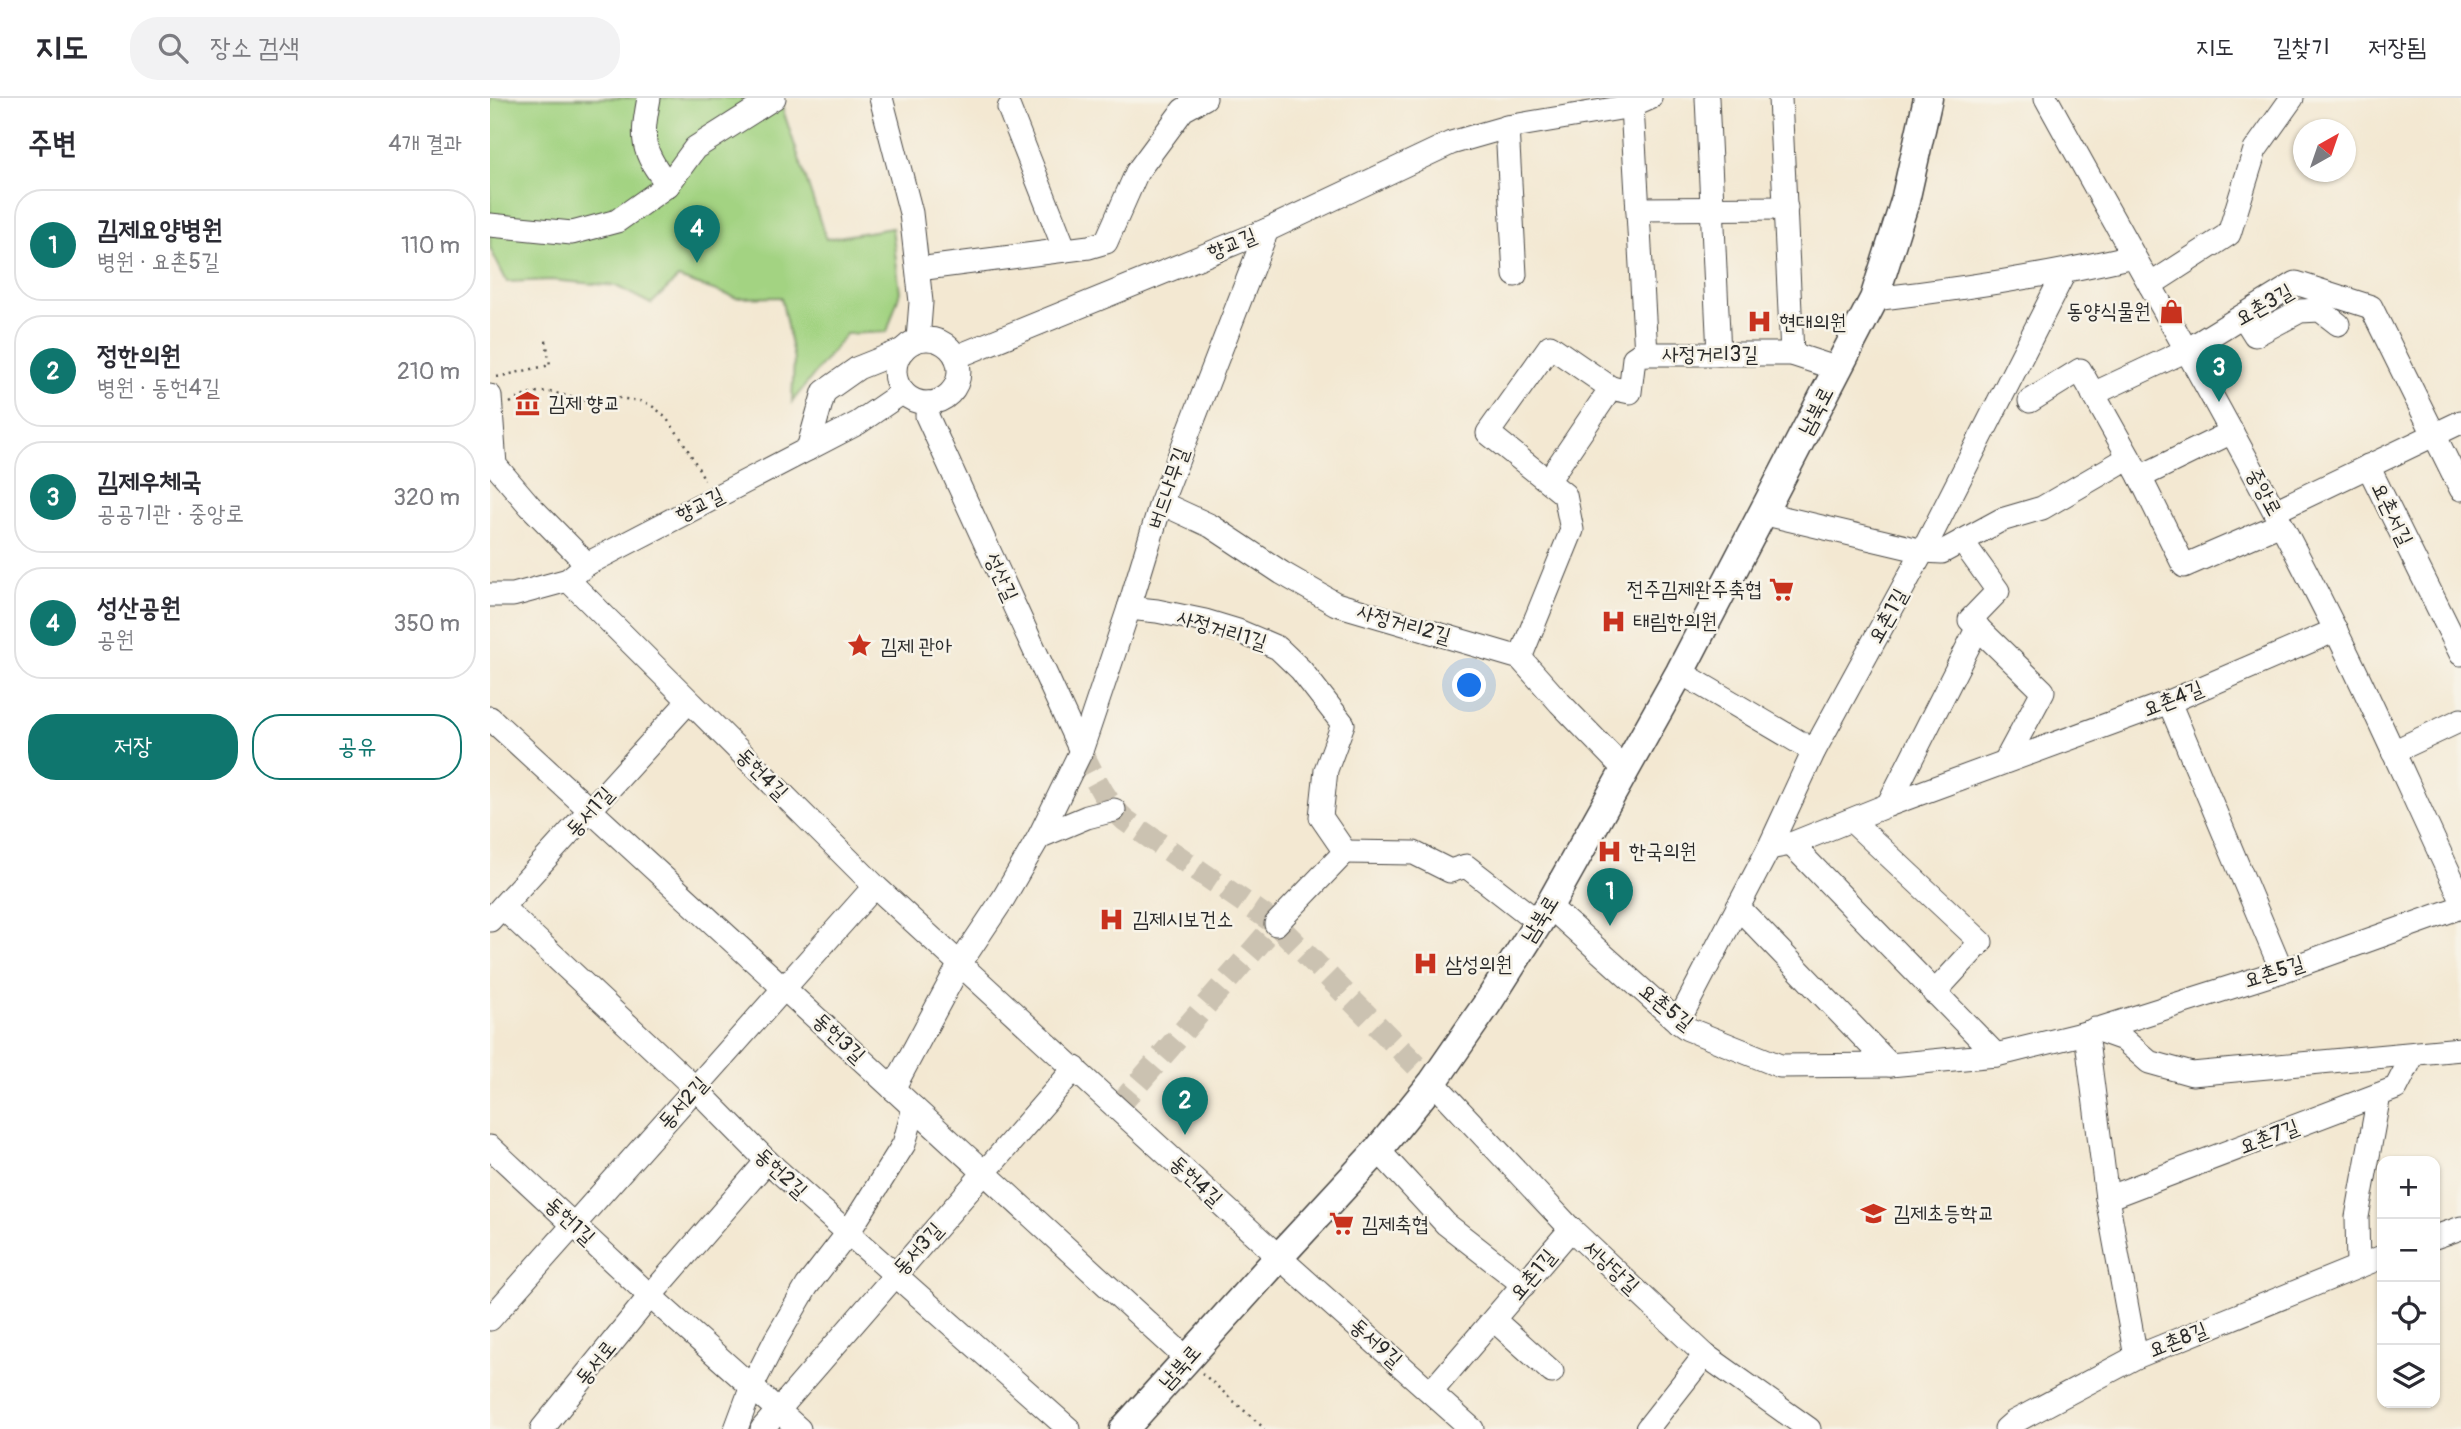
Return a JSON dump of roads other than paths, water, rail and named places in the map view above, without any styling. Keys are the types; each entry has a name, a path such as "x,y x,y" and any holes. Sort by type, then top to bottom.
{"main road":[{"name":"남북로","path":"1124,1429 1378,1150 1433,1082 1544,914 1680,672 1874,299 1905,201 1928,98"}],"street":[{"path":"649,98 642,132 650,162 668,185"},
{"path":"490,225 572,233 617,221 668,185 695,148 774,98"},
{"path":"808,449 824,392 858,368 910,345 936,340 944,344 956,357 959,375 952,391 945,398 928,403 919,402 903,392 896,376 898,358 910,345 921,302 911,213 881,98"},
{"path":"918,269 1089,247 1106,242 1137,172 1183,110 1205,98"},
{"path":"1707,98 1719,354"},
{"path":"1780,98 1793,354"},
{"name":"중앙로","path":"2046,98 2278,518 2336,630 2461,898"},
{"path":"2150,285 2229,234 2255,150 2292,98"},
{"name":"향교길","path":"956,357 1267,230 1451,143 1507,127 1641,102 1638,209 1646,354"},
{"path":"1009,108 1065,250"},
{"path":"1507,127 1515,275"},
{"path":"1638,209 1786,208"},
{"name":"버드나무길","path":"1081,751 1161,503 1267,230"},
{"path":"1874,299 2064,273 2133,257"},
{"name":"요촌1길","path":"1678,1022 1738,907 1780,846 1814,751 1923,551 2064,273"},
{"name":"요촌3길","path":"2093,394 2187,350 2296,283 2371,307 2461,489"},
{"path":"2243,316 2255,335 2300,311 2320,310 2337,324"},
{"path":"1611,387 1550,346 1488,433 1566,495 1572,530 1520,658 1625,770"},
{"name":"사정거리3길","path":"1548,481 1611,387 1630,392 1634,358 1640,354 1793,354 1838,369"},
{"path":"2030,401 2080,370 2134,467 2183,566 2278,518 2368,466"},
{"name":"향교길","path":"490,595 513,595 568,580 587,564 858,423 903,392"},
{"name":"성산길","path":"928,403 927,416 1081,751"},
{"path":"491,404 495,465 530,506 587,564"},
{"name":"요촌서길","path":"2461,422 2368,466 2461,654"},
{"path":"1762,513 1923,551 1942,552 2001,520 2042,508 2134,467 2232,432"},
{"name":"사정거리2길","path":"1161,503 1211,526 1282,573 1336,604 1520,658"},
{"path":"1888,805 1974,624 1998,591 1962,541"},
{"name":"동헌4길","path":"568,580 875,886 961,962 1279,1257"},
{"name":"사정거리1길","path":"1129,608 1157,611 1238,631 1278,648 1301,670 1343,723 1326,770 1321,817 1345,852"},
{"path":"1974,624 2043,691 2007,760"},
{"name":"요촌4길","path":"1780,846 2169,702 2336,630"},
{"path":"1680,672 1814,751"},
{"name":"동서1길","path":"496,914 688,702"},
{"path":"2169,702 2282,971"},
{"name":"동헌3길","path":"490,718 1187,1359"},
{"path":"2393,752 2461,720"},
{"path":"893,1089 961,962 1040,837 1081,751"},
{"path":"1040,837 1087,817 1114,810"},
{"path":"1852,821 1982,942 1934,993"},
{"path":"1780,846 1996,1055"},
{"path":"1276,924 1345,852 1414,853 1437,862 1450,871 1466,866 1544,914"},
{"name":"동서2길","path":"490,1319 875,886"},
{"path":"1738,907 1890,1065"},
{"name":"요촌5길","path":"1544,914 1688,1029 1780,1066 1890,1065 1996,1055 2090,1031 2282,971 2461,907"},
{"name":"동헌2길","path":"496,914 696,1089 767,1161 1069,1429"},
{"path":"2136,1357 2107,1198 2090,1031 2123,1040 2149,1062 2192,1074 2461,1049"},
{"name":"요촌7길","path":"2107,1198 2396,1088 2413,1055"},
{"name":"동서3길","path":"762,1429 1075,1068"},
{"name":"서낭당길","path":"1433,1082 1572,1229 1705,1355 1809,1429"},
{"path":"2358,1266 2357,1217 2379,1095"},
{"path":"736,1429 752,1386 807,1286 848,1233 904,1144 914,1108"},
{"name":"동헌1길","path":"490,1147 650,1296 799,1429"},
{"path":"1378,1150 1446,1224 1524,1285"},
{"path":"650,1296 767,1161"},
{"path":"2440,1235 2461,1227"},
{"name":"요촌1길","path":"1431,1392 1572,1229"},
{"name":"동서9길","path":"1279,1257 1472,1429"},
{"name":"요촌8길","path":"2006,1429 2014,1422 2136,1357 2377,1259"},
{"name":"동서로","path":"542,1429 650,1296"},
{"name":"요촌1길","path":"1494,1320 1552,1372"},
{"path":"1647,1429 1705,1355"}],"tunnel":[{"path":"1081,751 1105,796 1125,820 1276,924 1433,1082"},
{"path":"1117,1108 1276,924"}],"place":[{"name":"성산공원","path":"697,263"},
{"name":"동양식물원","path":"2171,311"},
{"name":"현대의원","path":"1759,322"},
{"name":"김제우체국","path":"2219,402"},
{"name":"김제 향교","path":"528,403"},
{"name":"전주김제완주축협","path":"1782,589"},
{"name":"태림한의원","path":"1613,621"},
{"name":"김제 관아","path":"860,646"},
{"name":"한국의원","path":"1609,851"},
{"name":"김제시보건소","path":"1112,919"},
{"name":"김제요양병원","path":"1610,926"},
{"name":"삼성의원","path":"1425,964"},
{"name":"정한의원","path":"1185,1135"},
{"name":"김제초등학교","path":"1873,1213"},
{"name":"김제축협","path":"1341,1224"}]}
